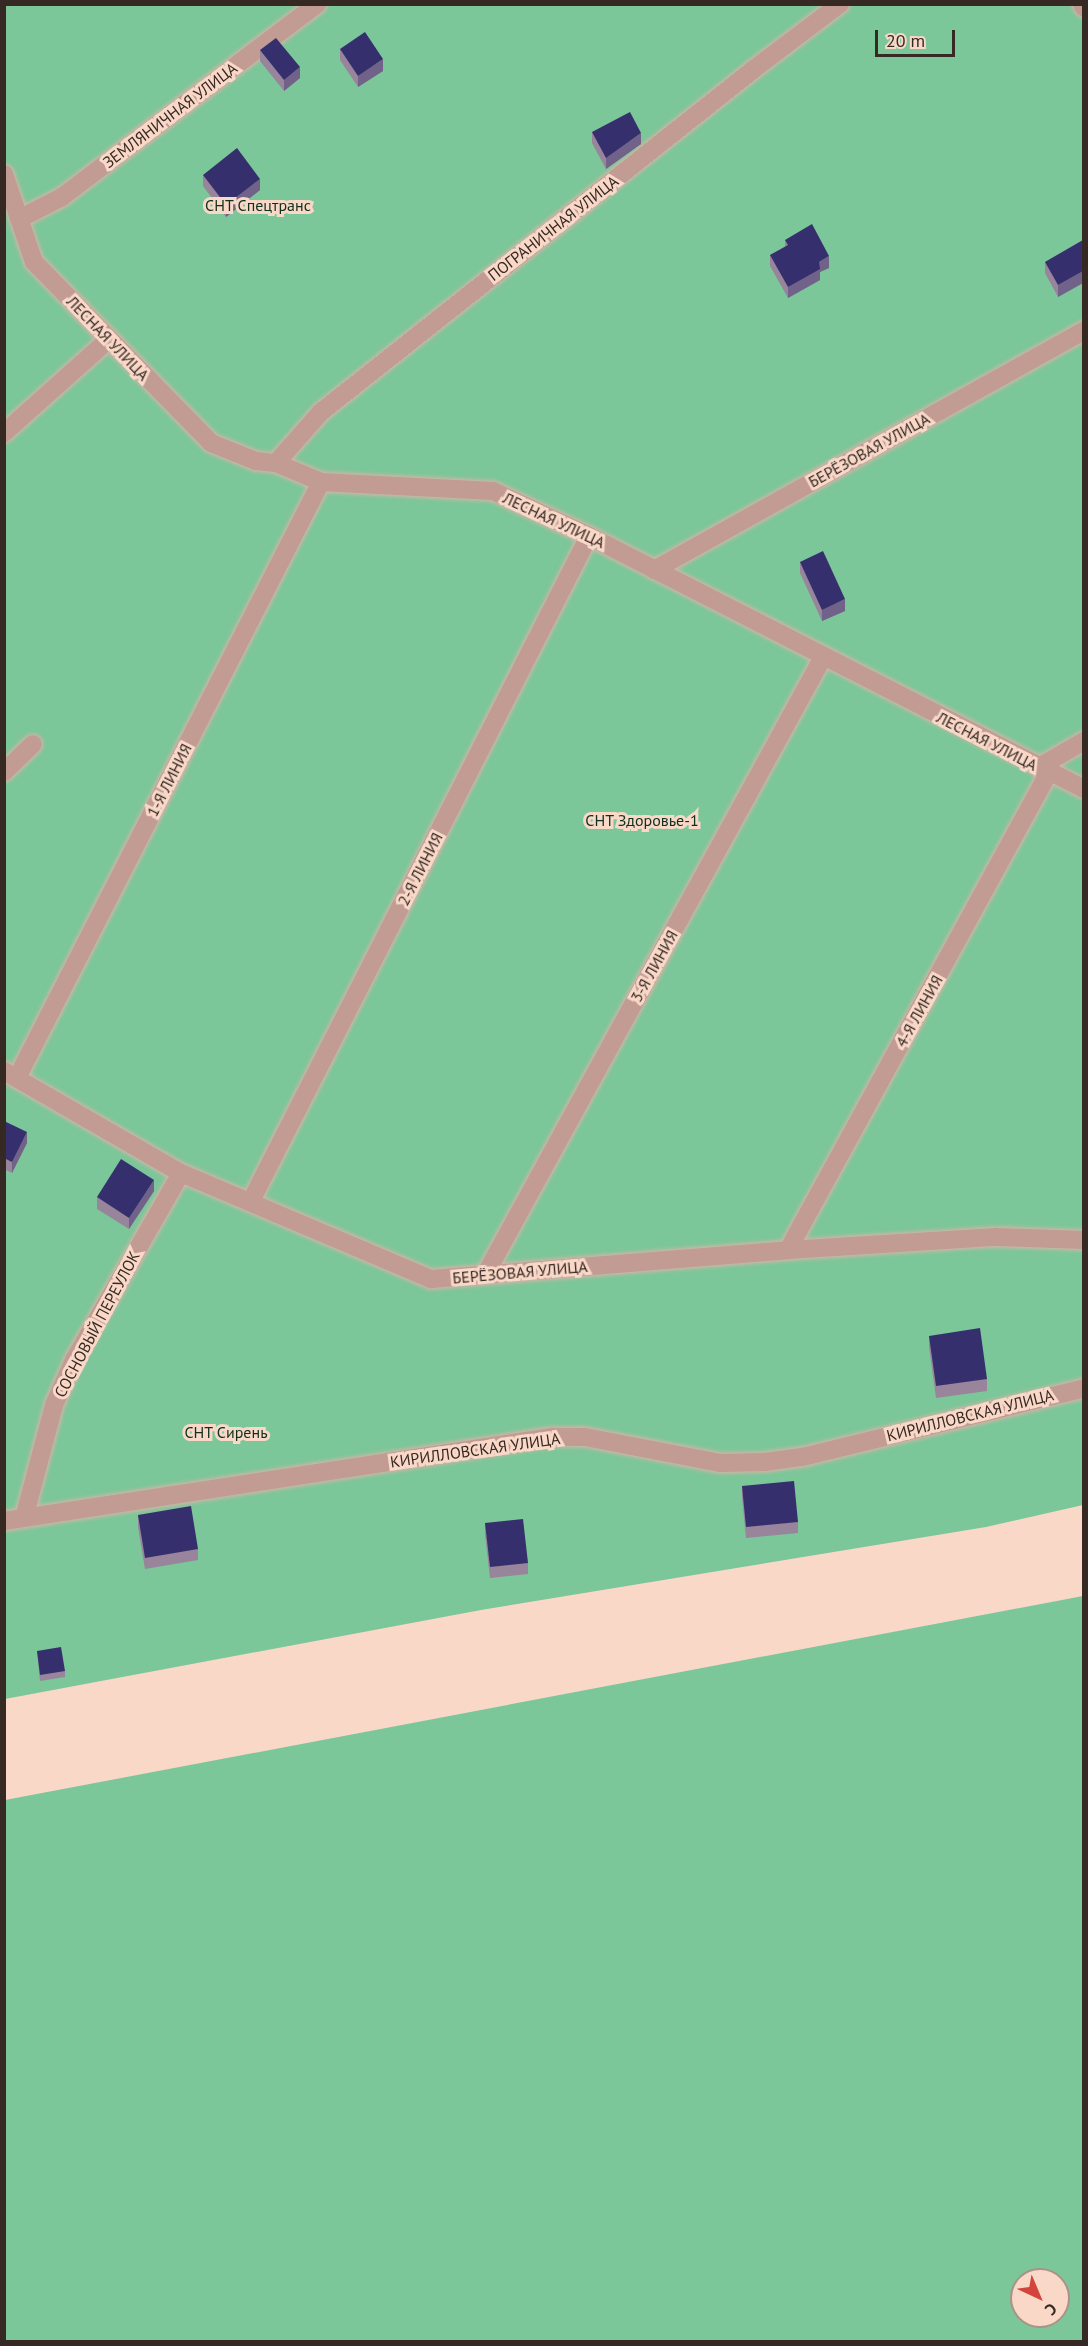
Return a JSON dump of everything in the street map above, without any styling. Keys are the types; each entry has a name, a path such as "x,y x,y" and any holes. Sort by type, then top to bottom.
{"street":[{"name":"ЗЕМЛЯНИЧНАЯ УЛИЦА","path":"19,219 62,197 317,4"},
{"name":"ПОГРАНИЧНАЯ УЛИЦА","path":"276,463 321,411 754,69 840,4"},
{"name":"ЛЕСНАЯ УЛИЦА","path":"4,174 34,262 212,443 256,461 276,463 321,482 493,491 589,536 1083,789"},
{"name":"БЕРЁЗОВАЯ УЛИЦА","path":"654,570 1083,331"},
{"path":"4,434 109,339"},
{"name":"1-Я ЛИНИЯ","path":"11,1074 321,482"},
{"name":"2-Я ЛИНИЯ","path":"250,1201 589,536"},
{"name":"3-Я ЛИНИЯ","path":"485,1275 823,657"},
{"path":"1044,770 1083,741"},
{"path":"4,772 33,744"},
{"name":"4-Я ЛИНИЯ","path":"788,1250 1044,770"},
{"name":"БЕРЁЗОВАЯ УЛИЦА","path":"11,1074 181,1173 431,1279 788,1250 997,1237 1083,1240"},
{"name":"СОСНОВЫЙ ПЕРЕУЛОК","path":"24,1518 54,1405 70,1369 181,1173"},
{"name":"КИРИЛЛОВСКАЯ УЛИЦА","path":"4,1521 551,1437 585,1437 720,1463 765,1462 802,1457 1083,1388"}],"green space":[{"path":"5,5 1083,5 1083,1505 986,1527 481,1610 5,1699"},
{"path":"1083,1596 1083,2341 5,2341 5,1800"}],"building":[{"path":"365,32 383,59 358,76 340,49"},
{"path":"276,38 300,67 284,80 260,50"},
{"path":"630,112 641,133 606,158 592,132"},
{"path":"237,148 260,179 226,205 203,175"},
{"path":"812,224 829,256 819,262 820,269 788,287 770,255 788,245 785,240"},
{"path":"1083,240 1083,271 1058,285 1045,262"},
{"path":"823,551 845,599 822,610 800,562"},
{"path":"4,1121 27,1132 12,1162 4,1158"},
{"path":"121,1159 154,1180 129,1218 97,1197"},
{"path":"980,1328 987,1379 936,1386 929,1336"},
{"path":"794,1481 798,1522 746,1527 742,1486"},
{"path":"191,1506 198,1549 145,1558 138,1515"},
{"path":"523,1519 528,1563 490,1567 485,1523"},
{"path":"61,1647 65,1671 40,1675 37,1651"}],"park label":[{"name":"СНТ Спецтранс","path":"258,205"},
{"name":"СНТ Здоровье-1","path":"642,820"},
{"name":"СНТ Сирень","path":"226,1432"}]}
